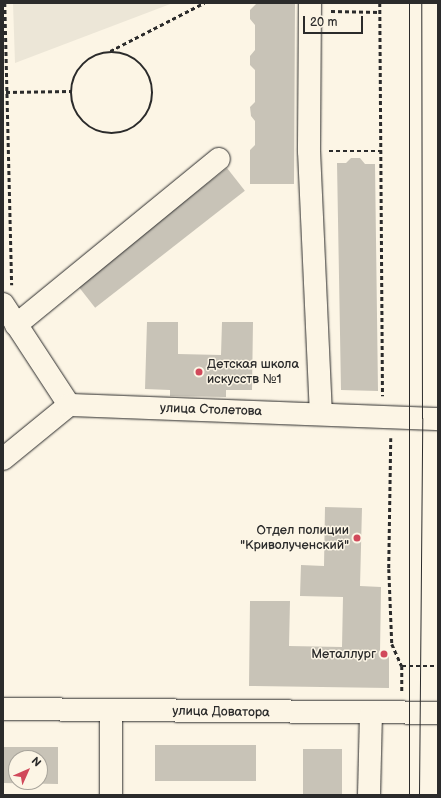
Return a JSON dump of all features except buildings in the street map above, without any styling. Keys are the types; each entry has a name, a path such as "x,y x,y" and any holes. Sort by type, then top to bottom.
{"street":[{"path":"310,7 309,151 321,414"},
{"path":"21,321 218,159"},
{"path":"3,304 21,321 68,405 3,459"},
{"name":"улица Столетова","path":"68,405 438,419"},
{"name":"улица Доватора","path":"3,710 438,713"},
{"path":"111,711 111,795"},
{"path":"370,795 371,713"}],"path":[{"path":"5,3 6,92 13,300 21,321"},
{"path":"110,51 136,60 149,75 154,94 145,120 129,132 114,135 94,131 78,118 71,91 76,74 89,59 110,51 197,5 204,3"},
{"path":"380,3 383,396 391,417 389,569 392,644 402,666 402,713"},
{"path":"310,7 380,12"},
{"path":"6,92 71,91"},
{"path":"309,151 382,151"},
{"path":"402,666 438,666"}],"shaded area":[{"path":"13,3 173,3 15,63"}],"tram line":[{"path":"409,3 409,795"},
{"path":"419,795 422,418 421,3"}],"place":[{"name":"Детская школа искусств №1","path":"199,372"},
{"name":"Отдел полиции \"Криволученский\"","path":"357,538"},
{"name":"Металлург","path":"384,654"}]}
